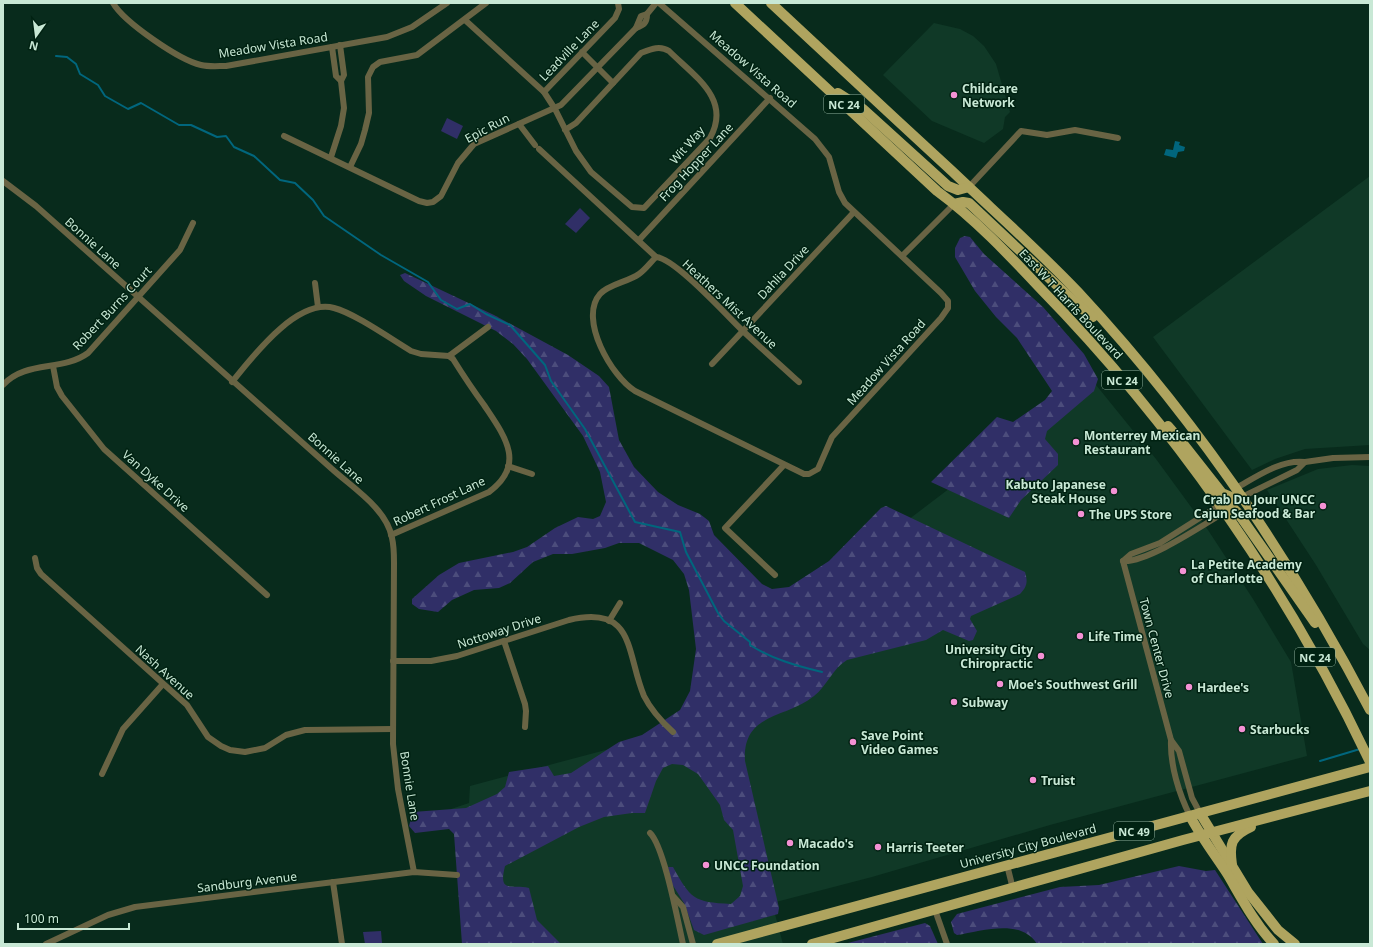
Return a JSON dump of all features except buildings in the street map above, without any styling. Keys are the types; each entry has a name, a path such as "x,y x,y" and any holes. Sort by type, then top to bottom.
{"main road":[{"name":"East W T Harris Boulevard","path":"735,3 937,192 954,204 1053,301 1089,340 1147,410 1222,508 1303,635 1370,762"},
{"name":"East W T Harris Boulevard","path":"771,3 1036,250 1113,332 1186,418 1236,488 1296,579 1370,710"},
{"path":"816,78 863,109 948,186 958,190 969,187"},
{"path":"954,204 963,202 969,203 1079,306 1113,332"},
{"path":"1147,410 1160,419 1181,441 1222,493 1234,498 1242,497"},
{"path":"1222,508 1232,507 1238,513 1301,604 1332,642"},
{"name":"University City Boulevard","path":"717,944 791,925 1007,864 1370,768"},
{"name":"NC 49","path":"812,944 1211,833 1370,791"},
{"path":"1200,813 1211,833 1271,923 1295,944"},
{"path":"1190,816 1201,837 1227,874 1254,918 1274,944"},
{"path":"1233,867 1231,846 1237,835 1271,817"},
{"path":"746,944 772,935 791,925"}],"street":[{"name":"Meadow Vista Road","path":"113,3 125,19 182,57 201,65 226,66 387,36 412,27 447,3"},
{"path":"350,167 361,144 369,113 368,77 373,67 380,62 418,55 486,3"},
{"name":"Leadville Lane","path":"544,92 615,18 619,8 618,3"},
{"name":"Epic Run","path":"284,136 331,157 420,201 427,203 433,202 441,196 458,163 474,144 555,109 575,92 636,28 644,25 647,20 647,14 656,3"},
{"name":"Meadow Vista Road","path":"656,257 638,274 600,294 596,305 593,321 594,330 603,350 618,375 628,387 636,392 804,474 818,469 832,437 943,316 948,308 948,301 854,212 841,197 834,172 823,148 770,98 659,3"},
{"name":"Wit Way","path":"465,20 544,92 555,109 576,151 590,172 619,198 636,209 644,208 710,138 715,130 717,116 710,91 665,48 652,48 641,53 576,123 566,130"},
{"path":"331,157 341,126 344,108 342,81 344,74 340,45"},
{"path":"332,47 336,76 342,81"},
{"path":"582,52 613,83"},
{"path":"335,69 343,68"},
{"name":"Frog Hopper Lane","path":"639,240 770,98"},
{"name":"Heathers Mist Avenue","path":"519,124 537,147 656,257 668,262 710,296 743,331 799,382"},
{"path":"969,187 1022,131 1047,135 1075,130 1118,138"},
{"name":"Bonnie Lane","path":"3,181 36,206 376,509 392,535 394,563 393,729 397,781 414,872"},
{"path":"902,256 954,204"},
{"name":"Dahlia Drive","path":"712,364 854,212"},
{"name":"Robert Burns Court","path":"3,385 21,372 75,361 88,353 180,250 193,223"},
{"path":"315,283 318,307"},
{"path":"232,382 266,343 296,315 305,310 318,307 331,307 345,312 411,351 421,354 449,356 488,327"},
{"name":"Robert Frost Lane","path":"392,535 489,492 501,482 508,466 509,450 504,436 453,359 449,356"},
{"name":"Van Dyke Drive","path":"53,366 56,382 62,396 104,449 267,595"},
{"path":"1236,488 1289,462 1305,462 1333,458 1370,457"},
{"path":"1242,497 1297,470 1305,462"},
{"path":"775,575 725,528 784,465"},
{"path":"508,466 532,474"},
{"path":"1123,561 1131,554 1165,540 1209,510 1222,508"},
{"path":"1123,561 1132,560 1172,544 1222,508"},
{"name":"Nash Avenue","path":"35,558 40,574 187,705 208,736 220,746 235,751 256,751 265,748 286,735 305,730 393,729"},
{"name":"Town Center Drive","path":"1123,561 1171,740 1172,760 1185,807 1190,816"},
{"path":"609,621 620,603"},
{"name":"Nottoway Drive","path":"393,661 439,660 582,616 602,618 609,621 623,632 628,641 642,689 650,707 658,718 673,732"},
{"path":"504,641 525,704 525,726"},
{"path":"102,774 123,729 163,684"},
{"name":"Town Center Drive","path":"1171,740 1179,751 1192,798 1200,813"},
{"path":"650,833 657,843 673,896 683,944"},
{"path":"1007,864 1013,889"},
{"name":"Sandburg Avenue","path":"46,944 103,917 135,908 414,872 457,875"},
{"path":"333,882 342,944"},
{"path":"673,896 683,907 693,944"},
{"path":"936,910 947,944"}],"shaded area":[{"path":"934,23 960,29 973,36 984,46 996,64 1010,112 1005,117 1003,129 984,143 932,121 883,75"},
{"path":"1370,176 1370,445 1305,449 1275,459 1252,470 1153,337"},
{"path":"1092,380 1156,459 1208,530 1253,599 1291,662 1307,756 1050,825 872,877 772,903 783,944 464,944 462,889 451,809 469,803 470,786 662,735 716,666"},
{"path":"1352,465 1370,466 1370,650 1363,644 1316,565 1267,490 1318,469"}],"green space":[{"path":"447,118 463,126 457,139 441,131"},
{"path":"580,208 590,218 576,233 565,224"},
{"path":"965,236 970,237 984,254 1043,307 1084,354 1098,379 1094,391 1047,431 1045,439 1058,454 1058,465 1021,500 1009,518 931,482 997,417 1013,422 1045,400 1052,391 1017,338 996,317 975,291 955,257 955,248 960,238"},
{"path":"405,273 494,315 568,355 599,376 609,387 619,440 634,467 658,492 678,505 700,514 709,521 714,535 762,584 772,589 789,587 829,561 881,508 886,506 1025,572 1026,584 1020,594 971,616 970,619 977,631 973,640 969,641 943,630 926,640 847,660 842,663 819,692 814,696 791,709 768,719 758,725 751,733 746,745 745,761 779,908 778,914 704,935 694,930 684,903 672,884 668,867 673,867 684,886 694,897 708,902 731,904 740,896 743,886 733,830 724,820 720,805 698,774 683,765 672,764 663,768 656,781 645,813 632,813 604,817 579,827 505,866 503,881 505,884 512,887 529,888 537,920 561,944 462,944 454,834 449,829 415,833 409,826 413,812 466,808 497,794 505,787 509,772 548,766 554,776 571,773 619,742 642,735 680,710 690,691 696,649 689,590 684,574 673,560 639,543 619,543 605,548 572,554 553,554 533,562 510,583 499,588 474,590 452,600 438,612 419,609 412,604 412,599 439,575 459,563 513,552 527,547 555,528 578,517 593,519 600,516 606,502 600,472 583,436 527,359 513,344 496,331 426,296 404,281 400,275"},
{"path":"1179,866 1206,871 1215,870 1263,944 1037,944 1030,936 1021,931 1011,929 989,929 957,935 954,933 951,922 957,914 1060,887 1099,885"},
{"path":"925,923 930,926 938,944 844,944"},
{"path":"381,931 382,943 365,944 363,932"}],"water":[{"path":"1175,141 1180,142 1179,145 1185,147 1184,151 1178,152 1176,158 1164,155 1166,149 1173,150"}],"waterway":[{"path":"56,56 67,57 76,64 80,74 98,85 105,96 128,109 141,103 179,125 191,125 217,137 226,136 234,147 254,156 280,180 295,183 313,200 324,216 381,255 428,282 441,300 457,309 470,304 486,314 510,325 545,365 551,381 585,429 635,522 680,532 686,552 718,613 724,621 750,642 750,645 758,650 785,662 822,672"},
{"path":"1320,761 1360,749"}],"place":[{"name":"Childcare Network","path":"954,95"},
{"name":"Monterrey Mexican Restaurant","path":"1076,442"},
{"name":"Kabuto Japanese Steak House","path":"1114,491"},
{"name":"Crab Du Jour UNCC Cajun Seafood & Bar","path":"1323,506"},
{"name":"The UPS Store","path":"1081,514"},
{"name":"La Petite Academy of Charlotte","path":"1183,571"},
{"name":"Life Time","path":"1080,636"},
{"name":"University City Chiropractic","path":"1041,656"},
{"name":"Moe's Southwest Grill","path":"1000,684"},
{"name":"Hardee's","path":"1189,687"},
{"name":"Subway","path":"954,702"},
{"name":"Starbucks","path":"1242,729"},
{"name":"Save Point Video Games","path":"853,742"},
{"name":"Truist","path":"1033,780"},
{"name":"Macado's","path":"790,843"},
{"name":"Harris Teeter","path":"878,847"},
{"name":"UNCC Foundation","path":"706,865"}]}
